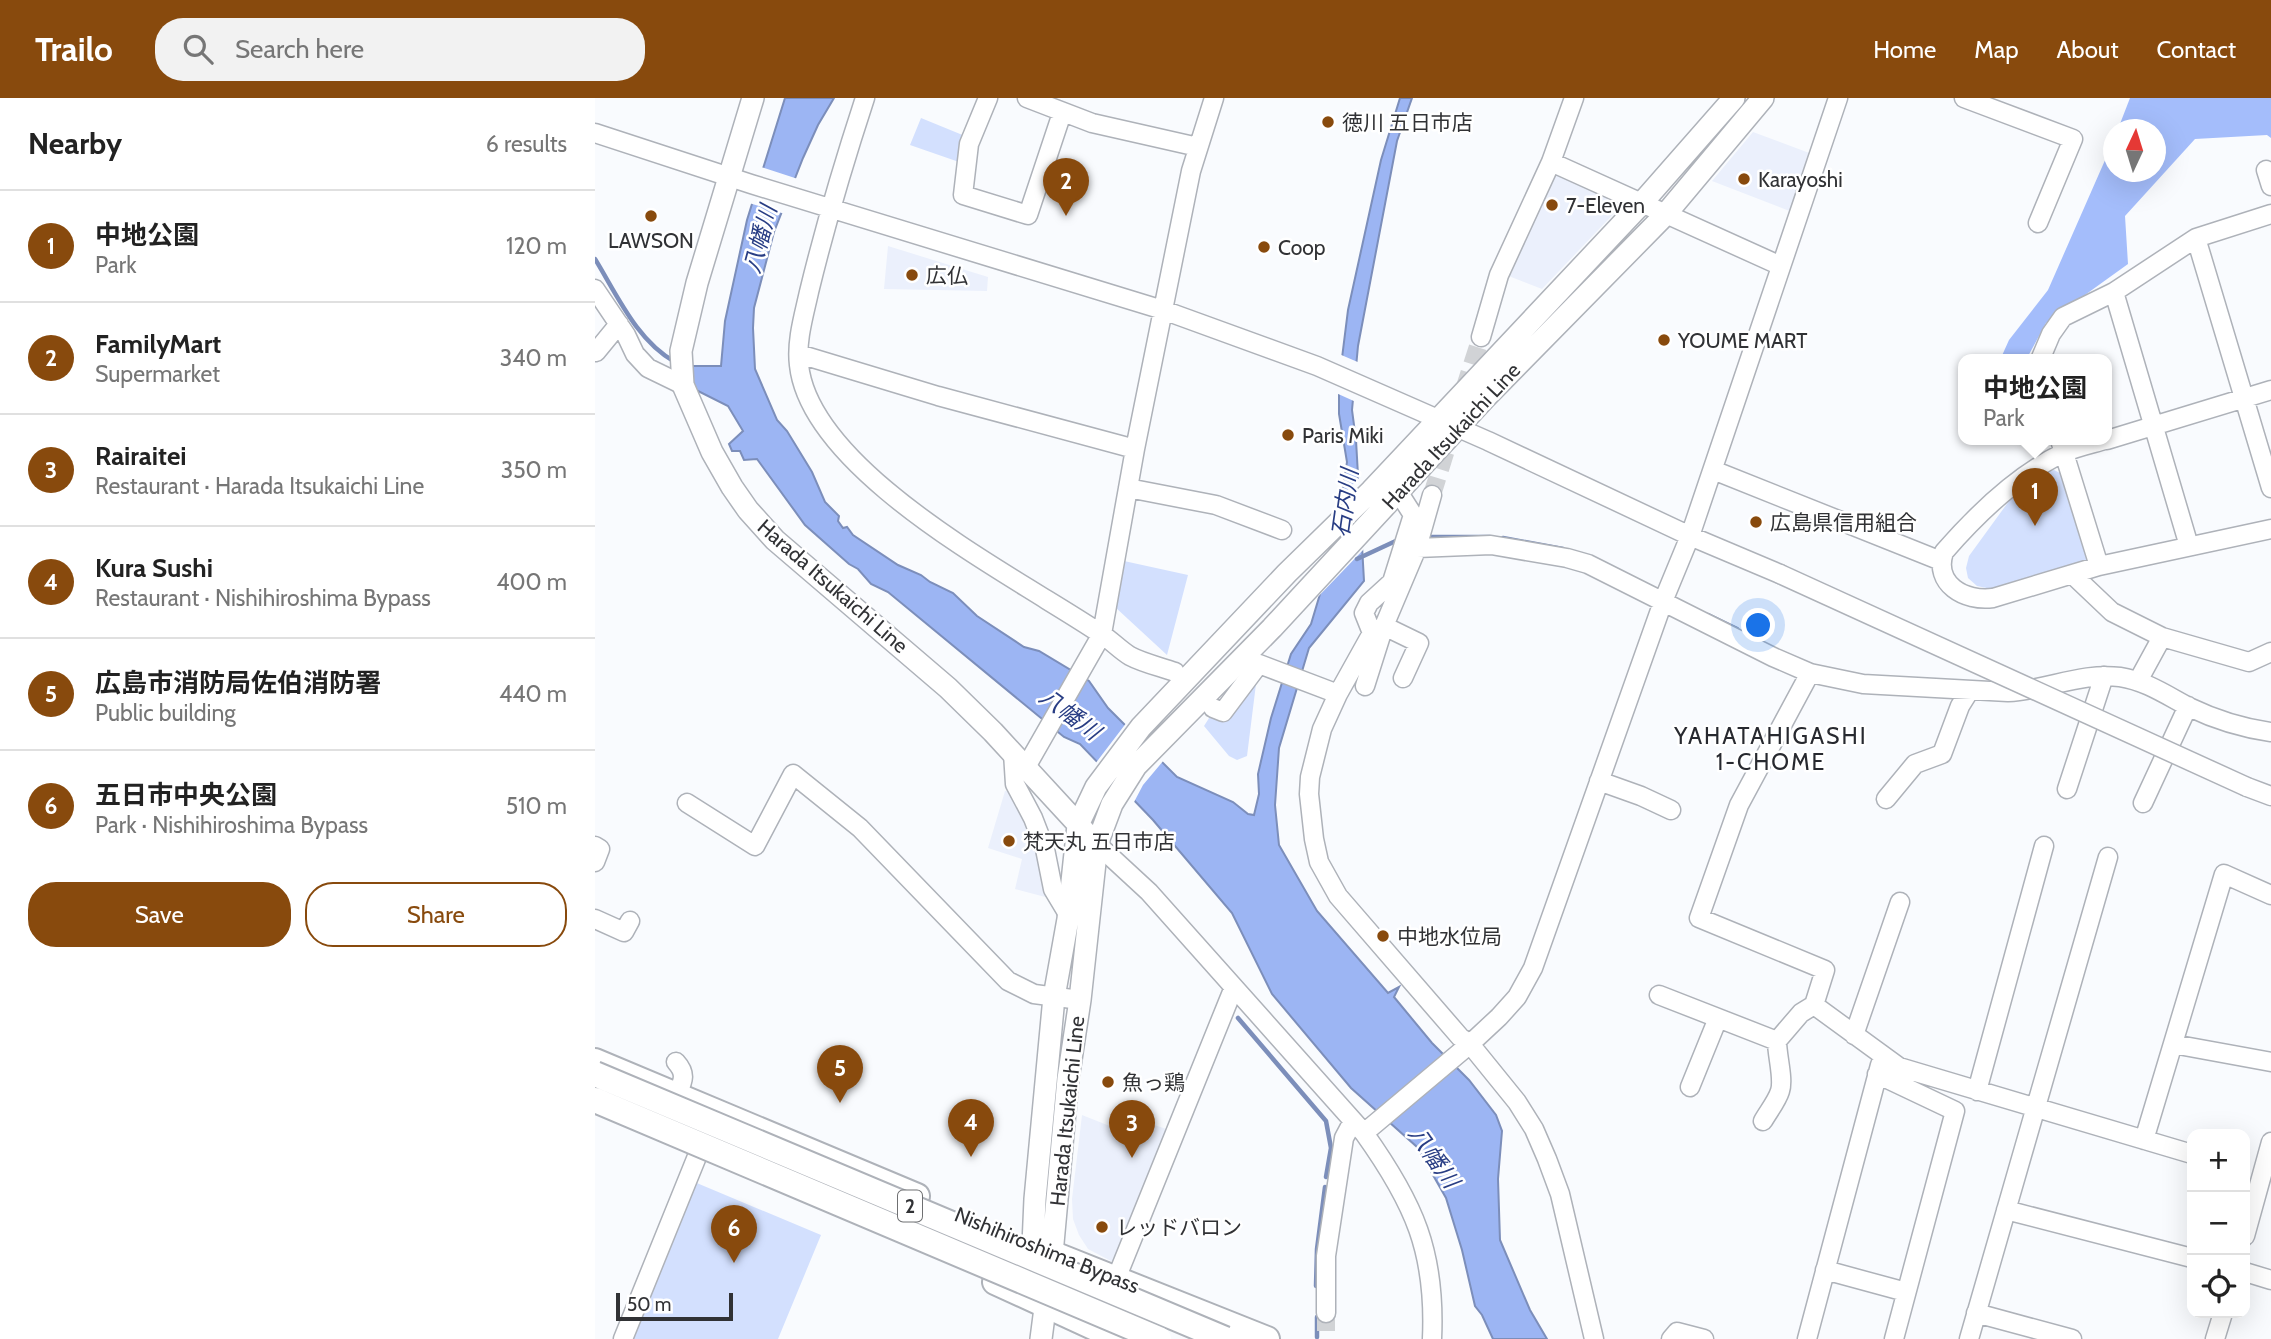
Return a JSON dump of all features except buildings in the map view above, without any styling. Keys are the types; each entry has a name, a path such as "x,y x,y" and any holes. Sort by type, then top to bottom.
{"highway":[{"name":"Nishihiroshima Bypass","path":"595,1060 1042,1249 1267,1339"},
{"name":"Nishihiroshima Bypass","path":"595,1074 1225,1339"},
{"name":"Nishihiroshima Bypass","path":"595,1100 1159,1339"},
{"name":"2","path":"595,1111 866,1224 1115,1338"}],"main road":[{"name":"Harada Itsukaichi Line","path":"753,98 697,283 681,351 682,380 712,452 732,487 766,530 948,688 1024,759 1097,844"},
{"name":"Harada Itsukaichi Line","path":"1041,1339 1044,1304 1042,1249 1035,1199 1054,997 1068,914 1078,825 1093,793 1118,755 1170,697 1287,573 1371,491 1641,204 1734,98"},
{"name":"Harada Itsukaichi Line","path":"1042,1249 1080,1000 1097,844 1109,811 1136,766 1272,628 1459,428 1665,215 1763,98"}],"street":[{"path":"865,98 823,206 799,354 803,381 810,402 824,425 874,479 935,529 1102,634 1131,657 1175,672"},
{"path":"988,98 968,144 963,195 1028,215 1062,113"},
{"path":"1027,98 1092,123 1198,147"},
{"path":"1068,914 1053,889 1045,849 1015,784 1024,759 1102,634 1163,310 1198,147 1214,98"},
{"path":"1481,337 1499,275 1551,162 1574,98"},
{"path":"1326,1313 1326,1256 1344,1138 1363,1127 1466,1047 1517,997 1533,968 1665,597 1690,536 1838,98"},
{"path":"1964,98 2073,139 2038,223"},
{"path":"595,133 728,177 1163,310 1327,370 2271,796"},
{"path":"1551,162 1781,267"},
{"path":"2043,354 2051,334 2063,317 2114,292 2196,238 2271,214"},
{"path":"2196,238 2271,488"},
{"path":"595,289 635,354 648,368 682,380"},
{"path":"2114,292 2189,547"},
{"path":"596,352 619,324"},
{"path":"799,354 938,396 1135,449"},
{"path":"2112,438 2271,390"},
{"path":"2099,566 2062,446 1994,501 1944,552 1941,561 1942,574 1957,593 1980,600 2099,566 2271,530"},
{"path":"1713,470 1941,561"},
{"path":"1128,488 1216,505 1282,530"},
{"path":"1399,493 1413,515 1413,540"},
{"path":"1365,686 1378,630 1432,495"},
{"path":"1413,540 1491,545 1588,564 1665,597 1773,657 1810,673 1863,684 2031,691 2083,677 2142,676 2188,706 2223,722 2271,732"},
{"path":"2073,575 2112,612 2162,637 2249,662 2271,652"},
{"path":"1378,630 1419,643 1403,678"},
{"path":"1378,630 1331,691 1310,777 1311,815 1319,862 1338,896 1461,1037 1466,1047 1517,1101 1534,1129 1560,1195 1594,1339"},
{"path":"2142,676 2162,637"},
{"path":"1213,708 1223,712 1259,664 1331,691"},
{"path":"1763,1121 1780,1092 1777,1041 1801,1013 1814,1004 1825,970 1699,918 1739,805 1810,673"},
{"path":"2067,789 2104,676"},
{"path":"1886,799 1915,764 1942,754 1959,706 1971,690"},
{"path":"2143,803 2188,706"},
{"path":"687,803 755,846 793,774 860,828 1008,981 1034,994 1080,1000"},
{"path":"1599,781 1671,810"},
{"path":"1097,844 1149,892 1363,1127 1409,1202 1425,1246 1434,1309 1432,1339"},
{"path":"595,846 600,849 595,862"},
{"path":"1977,1091 2044,846"},
{"path":"1969,1339 2108,857"},
{"path":"2144,1140 2224,874 2271,895"},
{"path":"1854,1035 1900,902"},
{"path":"595,919 624,932 630,921"},
{"path":"1116,1279 1234,987"},
{"path":"1659,995 1777,1041"},
{"path":"1814,1004 1854,1035 1880,1065 1955,1111 1894,1339"},
{"path":"1690,1087 1718,1018"},
{"path":"2173,1044 2271,1062"},
{"path":"676,1062 683,1069 685,1077 677,1095"},
{"path":"1880,1065 1899,1068 2187,1153"},
{"path":"1807,1339 1880,1065"},
{"path":"2250,1214 2259,1173 2271,1142"},
{"path":"623,1339 698,1154"},
{"path":"2006,1210 2187,1257"},
{"path":"1825,1270 1906,1292"},
{"path":"2250,1274 2271,1280"},
{"path":"1976,1312 2072,1339"},
{"path":"2215,1339 2221,1318"},
{"path":"1671,1339 1677,1332 1704,1339"}],"shaded area":[{"path":"2130,98 2271,98 2271,138 2267,135 2195,139 2166,171 2166,119 2122,119"},
{"path":"921,118 965,136 959,162 910,145"},
{"path":"1753,132 1812,154 1792,212 1712,181"},
{"path":"2103,165 2103,182 2156,182 2125,216 2128,264 2046,323 2029,354 2003,354 2009,340 2048,290"},
{"path":"1560,172 1621,200 1621,206 1542,289 1506,275 1553,174"},
{"path":"888,246 988,277 987,291 884,289"},
{"path":"2054,470 2064,475 2088,551 2087,560 2058,572 1991,589 1977,586 1968,578 1966,568 1969,556 2009,501"},
{"path":"1124,561 1188,575 1167,655 1115,607"},
{"path":"1256,684 1247,756 1237,760 1229,756 1204,726 1211,715 1228,720 1247,691"},
{"path":"1005,791 1013,791 1030,825 1049,898 1015,889 1022,859 988,848"},
{"path":"1082,1115 1135,1136 1140,1120 1169,1130 1113,1262 1088,1249 1073,1219 1072,1199"},
{"path":"692,1181 821,1235 778,1339 629,1339"}],"water":[{"path":"785,98 834,98 803,158 774,232 754,308 755,369 777,420 787,431 812,472 825,502 839,516 838,521 843,528 847,527 853,535 898,565 953,593 977,616 1024,647 1039,651 1089,681 1108,708 1177,777 1233,802 1248,814 1254,815 1259,794 1258,774 1271,718 1291,654 1311,624 1332,554 1347,462 1339,414 1339,382 1348,310 1381,160 1400,98 1412,98 1397,141 1358,346 1352,410 1364,581 1309,648 1279,748 1275,805 1279,845 1317,911 1388,993 1399,987 1394,997 1432,1043 1469,1080 1496,1115 1502,1131 1498,1179 1500,1240 1530,1310 1547,1339 1493,1339 1475,1306 1446,1198 1417,1147 1351,1088 1272,994 1232,913 1153,820 1080,744 1064,737 888,592 871,584 858,569 805,525 757,459 744,460 740,451 732,451 729,444 743,431 728,406 694,389 687,366 721,366 725,321 747,220"}],"pier":[{"path":"761,167 798,179 785,214 749,203"},
{"path":"1339,354 1360,363 1356,402 1336,393"},
{"path":"1361,476 1364,549 1314,601 1328,553 1337,501"},
{"path":"1127,722 1164,760 1143,785 1133,804 1095,764"}],"waterway":[{"path":"595,259 639,330 675,362"},
{"path":"1426,537 1490,537"},
{"path":"1503,538 1563,549"},
{"path":"1357,559 1400,539"},
{"path":"1708,615 1737,629"},
{"path":"1238,1018 1326,1121 1331,1148 1326,1177"},
{"path":"1316,1286 1317,1249 1325,1187"},
{"path":"1317,1317 1317,1337"}],"tunnel":[{"path":"1464,390 1481,337"},
{"path":"1432,495 1450,437"},
{"path":"1326,1313 1326,1339"}],"place":[{"name":"徳川 五日市店","path":"1328,122"},
{"name":"Karayoshi","path":"1744,179"},
{"name":"7-Eleven","path":"1552,205"},
{"name":"LAWSON","path":"651,216"},
{"name":"FamilyMart","path":"1066,216"},
{"name":"Coop","path":"1264,247"},
{"name":"広仏","path":"912,275"},
{"name":"YOUME MART","path":"1664,340"},
{"name":"Paris Miki","path":"1288,435"},
{"name":"広島県信用組合","path":"1756,522"},
{"name":"中地公園","path":"2035,526"},
{"name":"梵天丸 五日市店","path":"1009,841"},
{"name":"中地水位局","path":"1383,936"},
{"name":"魚っ鶏","path":"1108,1082"},
{"name":"広島市消防局佐伯消防署","path":"840,1103"},
{"name":"Kura Sushi","path":"971,1157"},
{"name":"Rairaitei","path":"1132,1158"},
{"name":"レッドバロン","path":"1102,1227"},
{"name":"五日市中央公園","path":"734,1263"}],"district":[{"name":"YAHATAHIGASHI 1-CHOME","path":"1771,749"}],"water label":[{"name":"八幡川","path":"760,239"},
{"name":"石内川","path":"1345,503"},
{"name":"八幡川","path":"1070,714"},
{"name":"八幡川","path":"1434,1157"}]}
